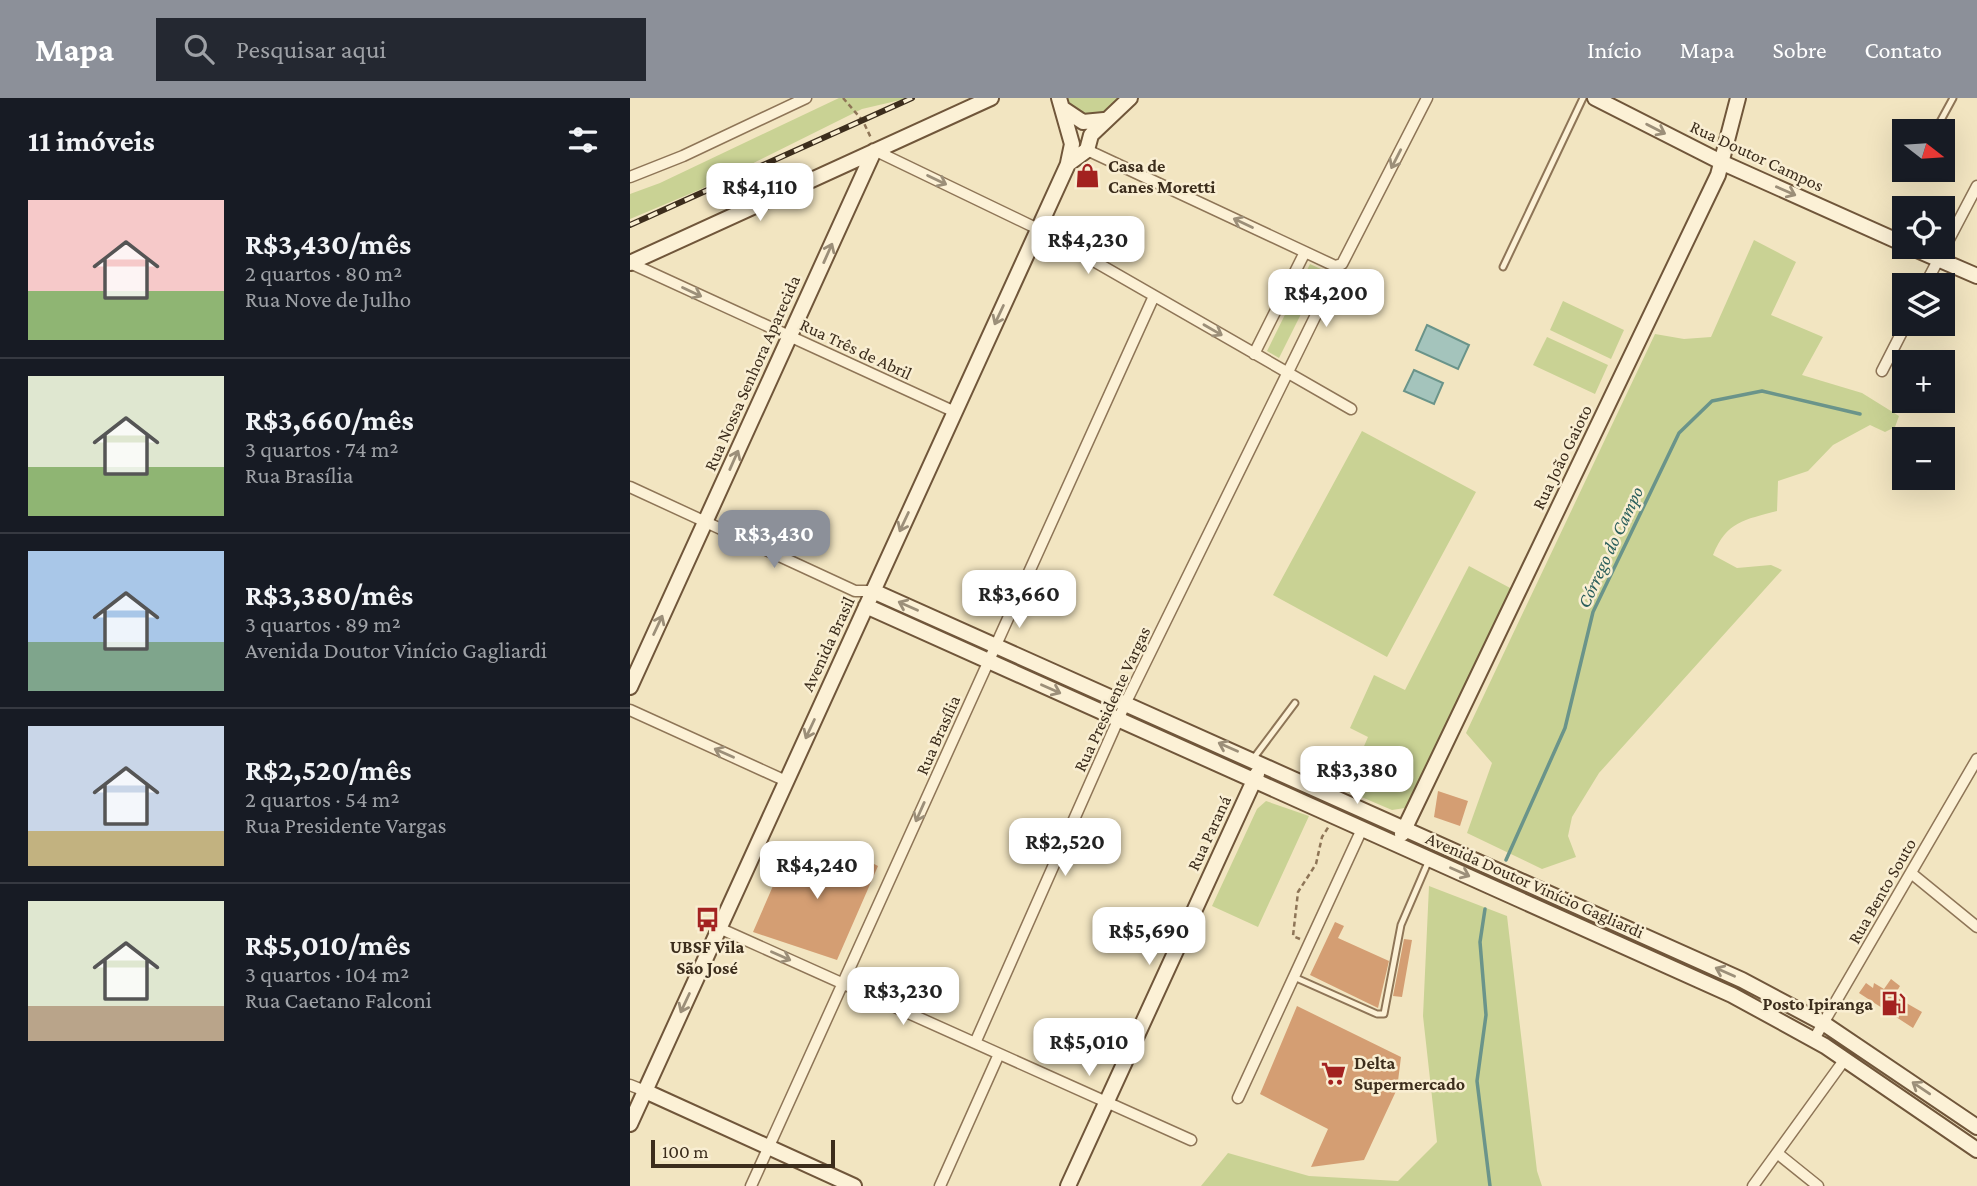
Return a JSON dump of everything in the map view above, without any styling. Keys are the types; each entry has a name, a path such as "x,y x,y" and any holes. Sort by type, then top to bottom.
{"street":[{"path":"630,177 683,156 806,98"},
{"path":"630,263 991,98"},
{"path":"1130,98 1091,135 1087,150 1335,266"},
{"name":"Rua Presidente Vargas","path":"975,1043 1126,702 1337,272 1335,266 1342,264 1427,98"},
{"name":"Rua Doutor Campos","path":"1595,98 1723,163 1892,239"},
{"name":"Rua João Gaioto","path":"1405,827 1723,163 1738,98"},
{"path":"1059,102 1083,122 1104,120"},
{"path":"1059,102 1072,144 1068,164"},
{"name":"Avenida Brasil","path":"630,1124 1068,164 1087,150"},
{"path":"875,151 1038,229 1351,409"},
{"name":"Rua Nossa Senhora Aparecida","path":"630,687 875,151"},
{"path":"835,169 848,184 851,201"},
{"path":"1955,227 1977,186"},
{"path":"1254,354 1305,252"},
{"path":"1931,273 1938,259 1977,276"},
{"name":"Rua Três de Abril","path":"630,263 955,412"},
{"name":"Rua Brasília","path":"751,1186 1154,296"},
{"path":"1882,371 1900,336"},
{"path":"630,487 855,591 873,591"},
{"path":"855,591 866,606"},
{"name":"Avenida Doutor Vinício Gagliardi","path":"873,591 1742,980 1823,1023 1977,1127"},
{"name":"Avenida Doutor Vinício Gagliardi","path":"866,606 1732,995 1814,1039 1977,1150"},
{"path":"630,710 786,781"},
{"name":"Rua Bento Souto","path":"1814,1039 1977,759"},
{"name":"Rua Paraná","path":"1069,1186 1254,780 1257,761"},
{"path":"1238,1098 1365,822 1379,816"},
{"path":"1388,840 1402,834 1405,827"},
{"path":"1911,873 1977,927"},
{"path":"719,928 1191,1140"},
{"path":"1628,948 1635,931"},
{"path":"940,1186 999,1054"},
{"path":"1753,1186 1845,1059"},
{"path":"630,1085 854,1186"},
{"path":"1777,1153 1818,1186"}],"lane":[{"path":"1503,267 1583,98"},
{"path":"1941,119 1952,98"},
{"path":"1257,761 1295,703"},
{"path":"1294,977 1379,1015 1384,1014 1401,925 1430,859"}],"path":[{"path":"843,98 863,121 875,151"},
{"path":"1309,944 1293,936 1297,898 1316,864 1325,831 1334,816"}],"green space":[{"path":"839,98 909,98 862,109 699,190 630,219 630,194 660,183"},
{"path":"1064,98 1122,98 1099,113 1084,116 1077,113"},
{"path":"1754,240 1796,262 1771,315 1823,337 1802,375 1862,393 1899,416 1895,427 1885,432 1870,425 1833,445 1808,471 1778,481 1777,511 1746,520 1724,535 1713,555 1737,568 1771,565 1782,570 1599,773 1572,817 1568,836 1576,857 1542,869 1467,833 1492,763 1466,733 1655,334 1684,339 1711,337"},
{"path":"1310,264 1323,270 1279,358 1267,351"},
{"path":"1563,301 1624,330 1611,359 1550,330"},
{"path":"1547,337 1608,365 1595,394 1533,365"},
{"path":"1362,431 1476,492 1387,657 1273,595"},
{"path":"1469,566 1512,589 1405,808 1392,810 1345,790 1368,737 1350,728 1374,675 1405,690"},
{"path":"1266,801 1309,816 1258,927 1212,906 1257,809"},
{"path":"1429,886 1507,916 1537,1171 1542,1186 1201,1186 1228,1153 1309,1176 1398,1181 1437,1142 1423,1016"}],"water":[{"path":"1427,325 1469,345 1458,369 1416,350"},
{"path":"1414,370 1443,383 1434,404 1404,391"}],"building":[{"path":"1438,791 1468,801 1460,826 1434,817"},
{"path":"832,842 878,866 837,960 753,932 789,849 823,866"},
{"path":"1335,922 1344,926 1338,938 1389,961 1378,1008 1310,975"},
{"path":"1404,939 1412,940 1402,997 1393,996"},
{"name":"Posto Ipiranga","path":"1891,979 1900,986 1894,996 1922,1012 1913,1028 1859,993 1866,983 1873,988 1874,983 1884,989"},
{"name":"Delta Supermercado","path":"1297,1006 1401,1057 1397,1089 1364,1160 1311,1167 1328,1129 1260,1094"}],"waterway":[{"name":"Córrego do Campo","path":"1506,860 1565,728 1593,612 1679,433 1712,401 1762,391 1860,414"},
{"name":"Córrego do Campo","path":"1485,909 1480,942 1486,1015 1477,1081 1490,1186"}],"railway":[{"path":"630,225 912,98"}],"place":[{"name":"Casa de Canes Moretti","path":"1088,176"},
{"name":"UBSF Vila São José","path":"707,920"},
{"name":"Posto Ipiranga","path":"1893,1004"},
{"name":"Delta Supermercado","path":"1334,1073"}]}
